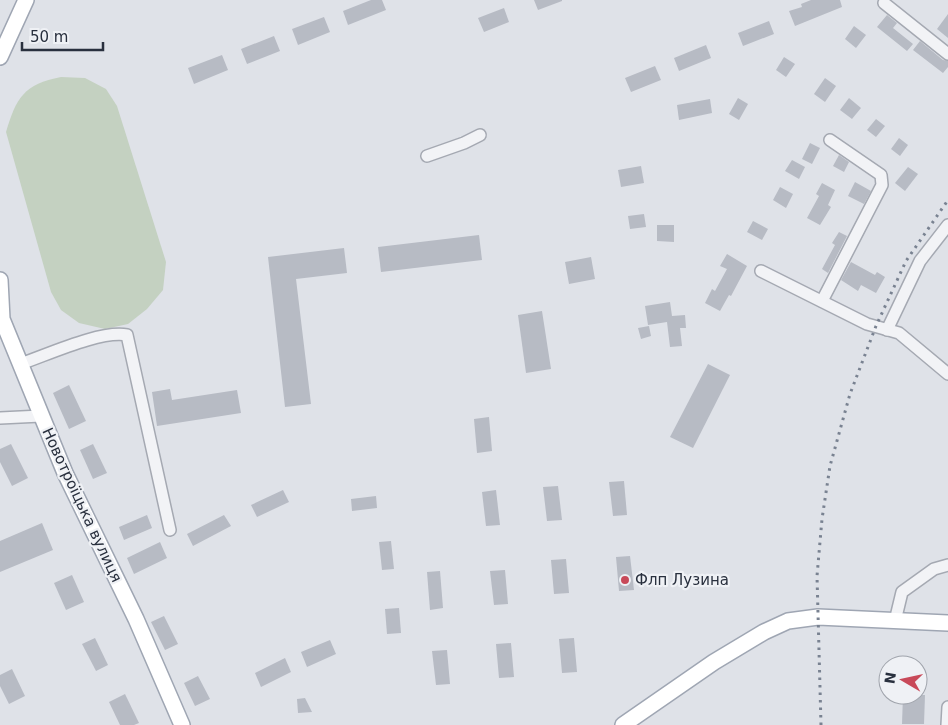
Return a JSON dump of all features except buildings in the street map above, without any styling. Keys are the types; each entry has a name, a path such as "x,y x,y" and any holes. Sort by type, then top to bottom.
{"main road":[{"path":"0,57 26,0"},
{"name":"Новотроїцька вулиця","path":"0,280 2,319 41,416 65,474 136,619 182,725"},
{"path":"623,725 714,662 764,632 788,621 818,617 948,623"}],"street":[{"path":"884,3 948,54"},
{"path":"427,156 464,144 480,135"},
{"path":"822,301 882,185 881,175 830,140"},
{"path":"887,330 920,262 948,225"},
{"path":"761,271 867,324 899,333 948,374"},
{"path":"20,364 88,340 117,334 127,335 170,530"},
{"path":"0,418 41,416"},
{"path":"896,621 902,592 934,569 948,565"},
{"path":"947,725 948,707"}],"green space":[{"path":"61,77 85,78 106,89 117,106 166,262 163,290 147,309 128,324 105,329 79,323 61,310 51,292 6,132 14,110 23,94 38,84"}],"railway":[{"path":"821,725 817,576 822,519 830,466 850,394 876,326 906,261 948,200"}],"place":[{"name":"Флп Лузина","path":"625,580"}]}
